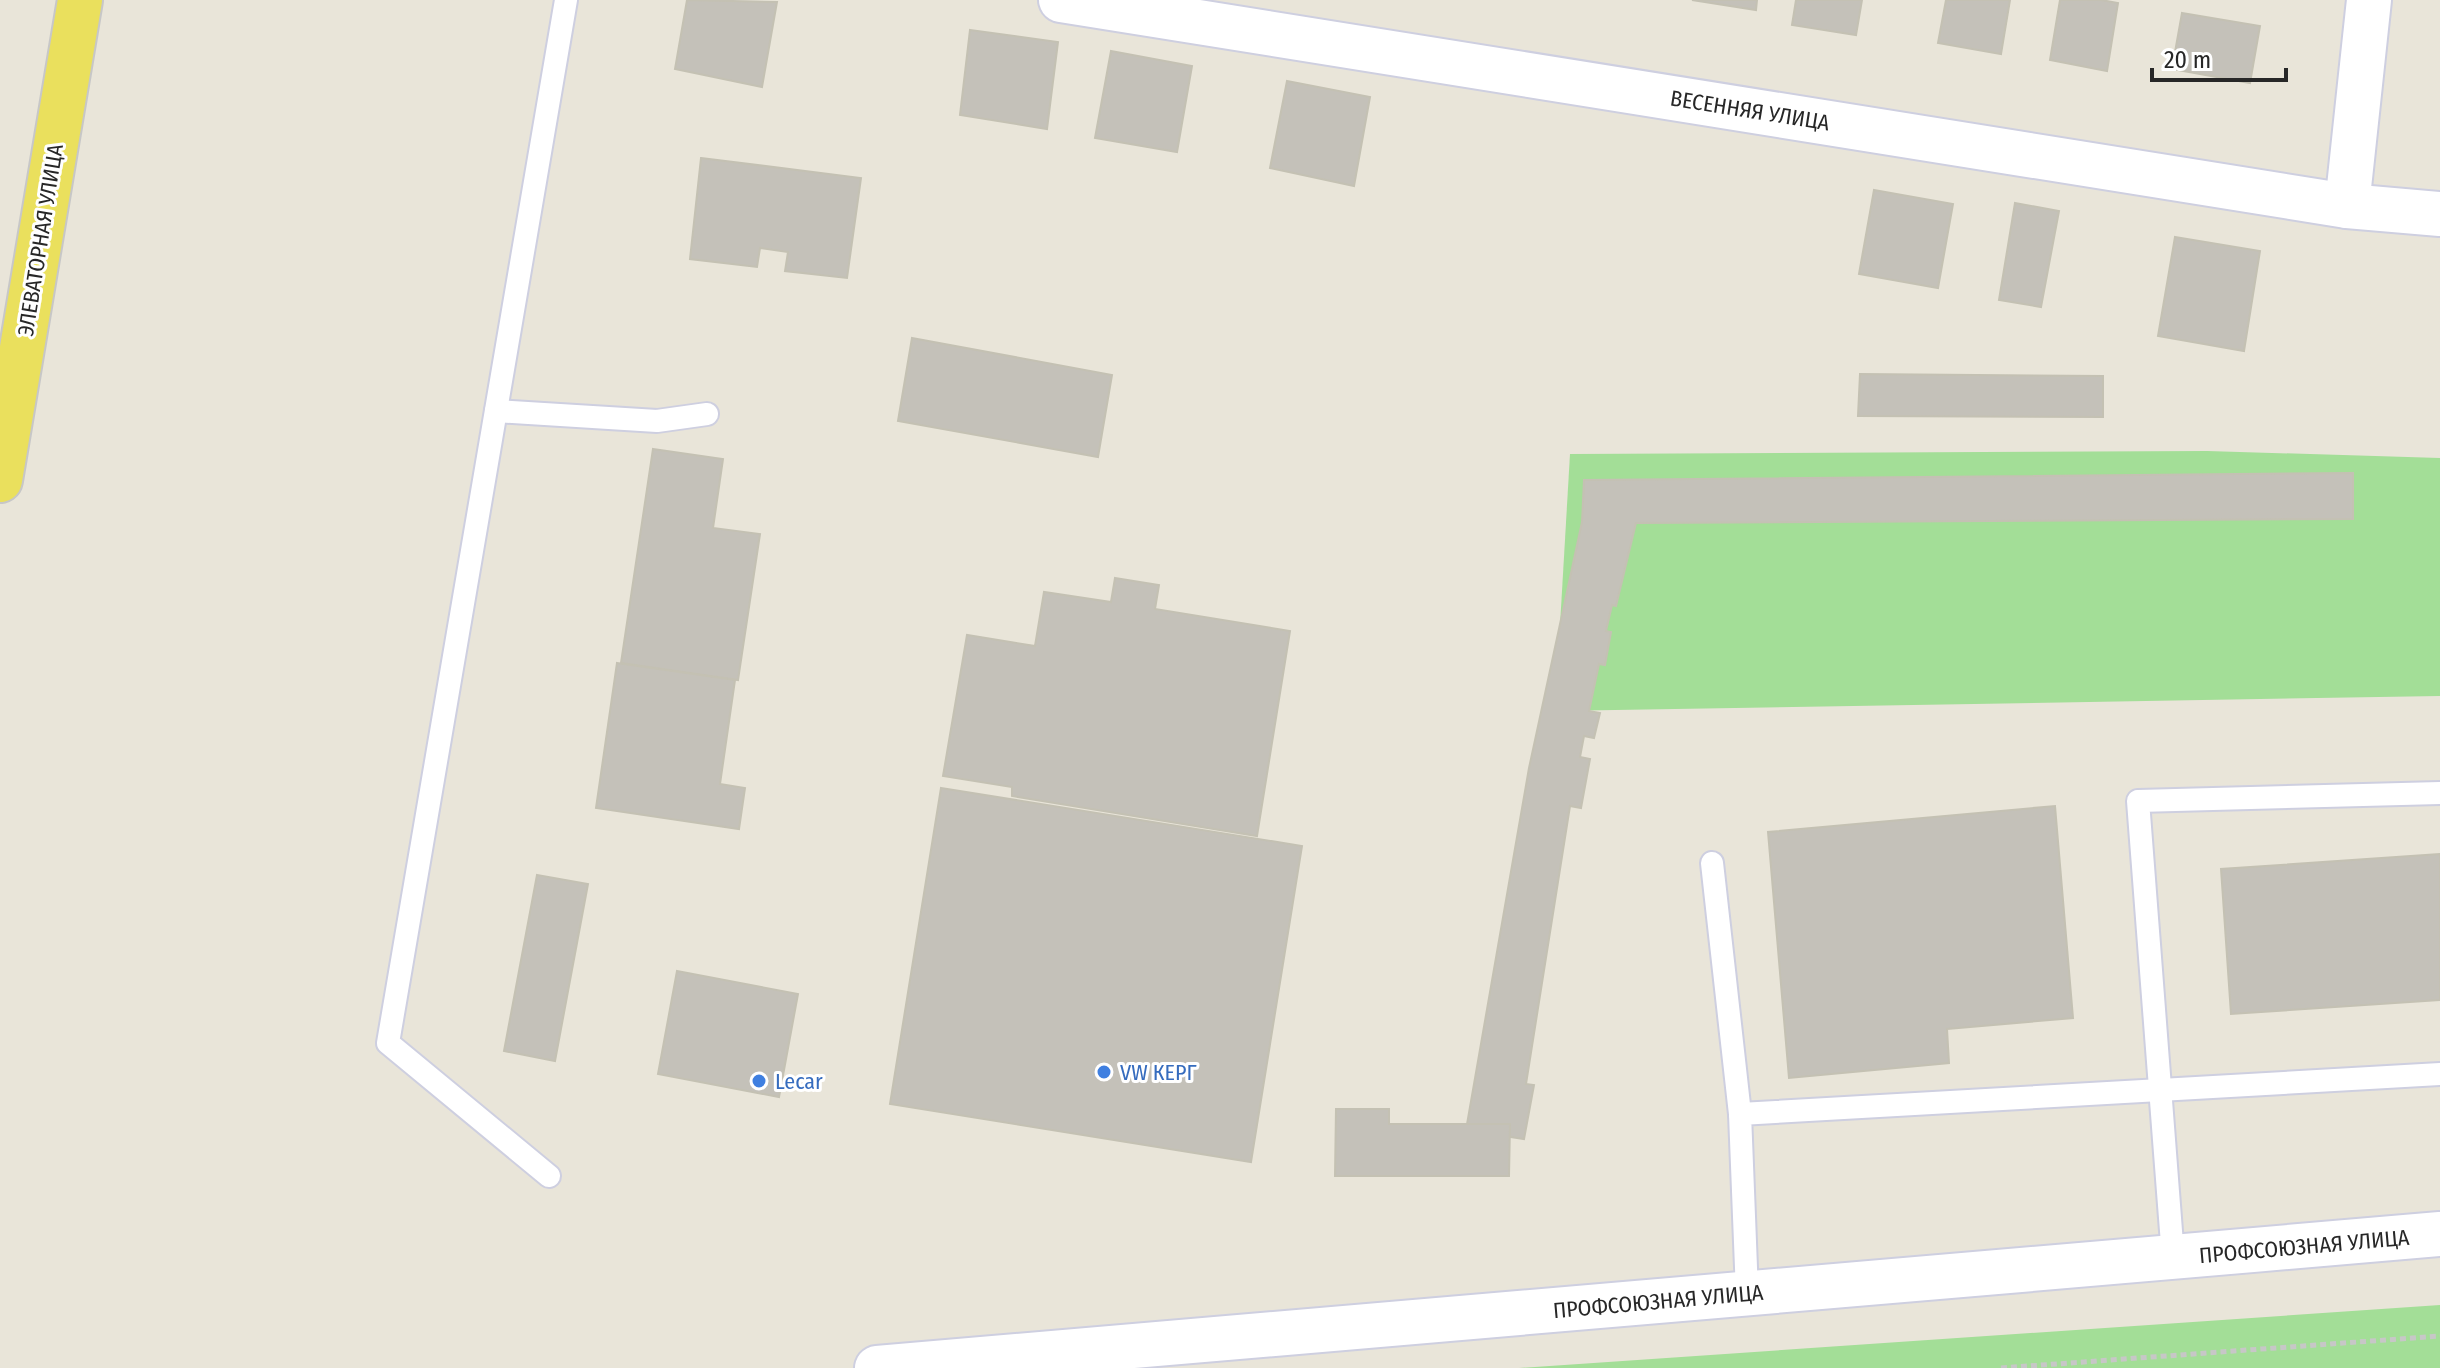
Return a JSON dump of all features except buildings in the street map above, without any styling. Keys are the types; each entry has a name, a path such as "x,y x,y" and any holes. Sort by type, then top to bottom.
{"main road":[{"name":"ЭЛЕВАТОРНАЯ УЛИЦА","path":"0,480 80,0"}],"street":[{"name":"ВЕСЕННЯЯ УЛИЦА","path":"1061,0 2347,206 2440,214"},
{"path":"2347,206 2369,0"},
{"name":"ПРОФСОЮЗНАЯ УЛИЦА","path":"877,1368 2440,1234"}],"lane":[{"path":"549,1176 388,1043 566,0"},
{"path":"496,411 657,421 707,414"},
{"path":"2173,1257 2138,801 2440,793"},
{"path":"1712,863 1740,1114 1747,1293"},
{"path":"1740,1114 2440,1074"}],"path":[{"path":"2001,1368 2440,1336"}],"green space":[{"path":"2207,451 2440,458 2440,696 1555,711 1570,454"},
{"path":"2440,1305 2440,1368 1519,1368"}],"place":[{"name":"VW КЕРГ","path":"1104,1072"},
{"name":"Lecar","path":"759,1081"}]}
